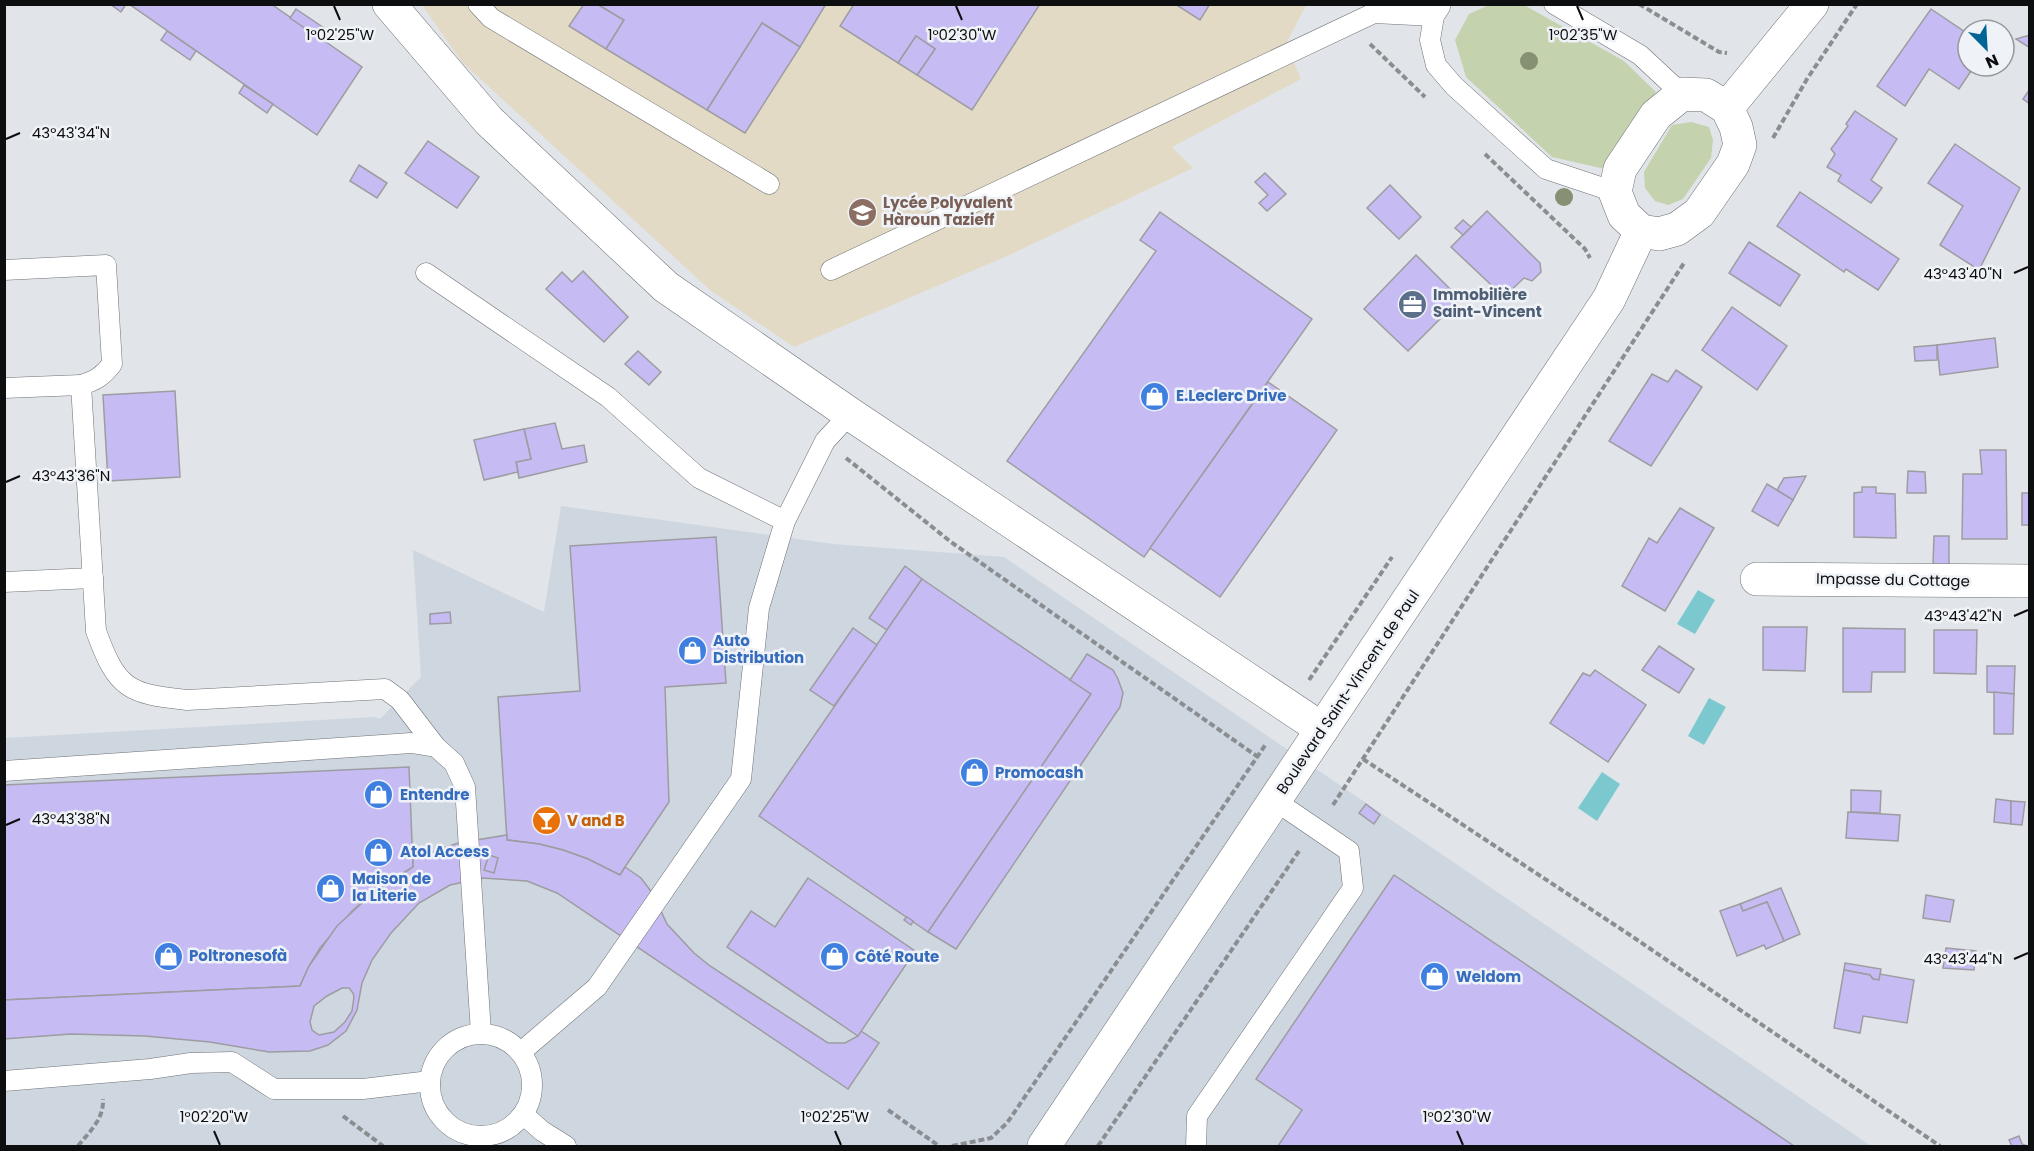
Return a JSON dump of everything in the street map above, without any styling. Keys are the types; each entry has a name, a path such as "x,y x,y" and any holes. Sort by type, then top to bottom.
{"main road":[{"path":"388,4 489,121 666,287 850,414 1322,729"},
{"path":"1727,108 1812,4"},
{"path":"1682,94 1706,95 1727,108 1736,127 1740,145 1732,164 1699,213 1677,229 1659,234 1641,231 1624,215 1615,192 1620,169 1656,115 1682,94"},
{"name":"Boulevard Saint-Vincent de Paul","path":"1044,1146 1609,299 1641,231"},
{"name":"Impasse du Cottage","path":"1757,579 2030,581"}],"lane":[{"path":"478,4 491,18 769,184"},
{"path":"1554,4 1640,55 1682,94"},
{"path":"831,270 1374,13 1438,10 1430,40 1436,65 1454,86 1546,169 1615,192"},
{"path":"4,270 106,265 112,364 104,375 81,385 4,388"},
{"path":"426,273 608,397 699,478 785,521"},
{"path":"81,385 96,632 104,654 116,675 133,690 157,697 188,700 385,688 400,700 436,747 454,763 465,788 481,1033"},
{"path":"521,1052 597,987 741,779 759,608 785,521 825,441 850,414"},
{"path":"4,582 93,578"},
{"path":"4,771 411,743 436,747"},
{"path":"1196,1146 1197,1116 1353,888 1349,851 1274,800"},
{"path":"481,1033 510,1042 521,1052 530,1066 533,1083 531,1100 524,1115 512,1126 497,1134 480,1137 449,1126 438,1113 431,1098 430,1081 433,1066 441,1053 452,1042 481,1033"},
{"path":"4,1080 103,1073 190,1063 232,1062 274,1089 331,1090 430,1081"},
{"path":"524,1115 542,1131 566,1146"}],"path":[{"path":"1639,4 1719,52 1728,53 1734,49"},
{"path":"1772,139 1807,79 1857,4"},
{"path":"1351,23 1375,51 1426,98"},
{"path":"1485,154 1585,249 1592,260"},
{"path":"1333,805 1687,259"},
{"path":"1307,684 1393,557"},
{"path":"952,1146 991,1138 1007,1123 1266,744"},
{"path":"1362,759 1630,935 1940,1146"},
{"path":"1098,1146 1299,851"},
{"path":"78,1146 97,1123 104,1110 103,1073"},
{"path":"331,1090 332,1109 383,1146"},
{"path":"888,1110 939,1146"}],"shaded area":[{"name":"Lycée Polyvalent Hàroun Tazieff","path":"422,5 1306,5 1286,44 1301,79 1172,147 1193,168 1007,256 794,347 710,290 462,62"},
{"path":"561,506 833,544 1004,557 1871,1146 5,1146 5,738 375,717 380,719 421,677 413,550 544,612"}],"green space":[{"path":"1489,5 1524,5 1624,61 1656,92 1605,169 1552,157 1466,77 1455,40 1469,14"},
{"path":"1691,122 1709,127 1713,140 1711,158 1683,199 1668,205 1655,201 1645,188 1644,172 1672,125"}],"water":[{"path":"1698,590 1715,600 1695,634 1677,624"},
{"path":"1709,698 1726,707 1704,745 1688,736"},
{"path":"1602,772 1620,784 1597,821 1578,808"}],"building":[{"path":"110,4 126,4 121,12"},
{"path":"129,4 271,4 362,67 317,135"},
{"path":"584,4 597,4 624,20 606,49 569,26"},
{"path":"597,4 826,4 800,47 762,23 707,110 606,49 624,20"},
{"path":"854,4 1040,4 972,110 917,75 935,49 916,36 898,63 840,26"},
{"path":"1175,4 1210,4 1200,20"},
{"path":"296,9 324,28 318,37 290,18"},
{"path":"1931,9 1956,26 1956,78 1966,78 1959,89 1929,69 1905,106 1877,86"},
{"path":"762,23 800,47 745,133 707,110"},
{"path":"167,31 196,51 190,60 161,40"},
{"path":"2030,35 2030,48 2016,39"},
{"path":"916,36 935,49 917,75 898,63"},
{"path":"244,85 273,104 267,113 239,93"},
{"path":"2030,89 2030,104 2023,99"},
{"path":"1855,111 1897,139 1871,180 1882,188 1871,203 1838,181 1841,175 1827,167 1835,154 1831,149 1848,126 1846,124"},
{"path":"428,141 479,177 457,208 405,173"},
{"path":"1955,144 2020,188 1979,270 1940,245 1963,206 1928,183"},
{"path":"359,165 387,183 377,198 350,181"},
{"path":"1265,173 1286,194 1267,211 1259,203 1268,195 1255,182"},
{"path":"1390,185 1421,217 1399,239 1367,208"},
{"path":"1800,192 1899,259 1878,290 1846,269 1844,272 1777,226"},
{"path":"1487,211 1540,263 1541,272 1532,281 1524,278 1504,297 1451,247"},
{"path":"1160,212 1312,319 1144,557 1007,461 1156,251 1140,240"},
{"path":"1463,220 1471,227 1463,235 1455,228"},
{"path":"1749,242 1800,275 1780,306 1729,273"},
{"name":"Immobilière Saint-Vincent","path":"1416,255 1460,299 1408,351 1364,309"},
{"path":"583,271 628,317 604,342 546,289 562,272 572,282"},
{"path":"1732,307 1787,346 1757,390 1702,350"},
{"path":"1995,338 1998,367 1940,375 1937,345"},
{"path":"1937,345 1937,360 1915,361 1914,347"},
{"path":"638,351 661,372 649,385 625,364"},
{"path":"1676,370 1702,387 1651,466 1609,441 1652,374 1668,382"},
{"path":"1268,382 1337,430 1220,597 1150,548"},
{"path":"175,391 180,477 108,481 103,395"},
{"path":"555,423 562,449 584,445 587,462 519,478 516,462 531,459 524,429"},
{"path":"524,429 531,459 516,462 518,472 484,480 474,440"},
{"path":"1980,450 2006,450 2007,539 1962,539 1963,474 1982,474"},
{"path":"1908,471 1925,472 1926,493 1907,493"},
{"path":"1806,476 1793,500 1777,490 1784,478"},
{"path":"1767,484 1793,500 1778,526 1752,511"},
{"path":"1862,487 1876,487 1876,493 1895,494 1896,538 1854,537 1854,493 1862,492"},
{"path":"2022,493 2030,493 2030,525 2022,525"},
{"path":"1680,508 1714,528 1665,611 1622,586 1649,538 1657,543"},
{"path":"1934,536 1949,536 1949,565 1933,564"},
{"path":"716,537 726,683 665,687 669,802 620,875 563,850 507,840 498,697 580,691 570,546"},
{"path":"905,566 922,579 887,630 869,618"},
{"path":"922,579 1091,694 928,932 759,816"},
{"path":"450,612 451,623 430,624 430,614"},
{"path":"1763,627 1807,627 1805,671 1763,670"},
{"path":"853,628 877,645 834,706 810,690"},
{"path":"1843,628 1905,629 1905,672 1872,672 1871,692 1843,692"},
{"path":"1934,630 1977,630 1976,674 1934,673"},
{"path":"1659,646 1694,669 1679,693 1642,670"},
{"path":"1087,654 1113,670 1123,693 1120,707 956,949 928,932 1091,694 1070,680"},
{"path":"1987,666 2015,666 2014,694 1987,692"},
{"path":"1595,670 1646,705 1608,762 1550,723 1583,673 1590,676"},
{"path":"1994,692 2014,694 2013,734 1994,734"},
{"path":"409,767 413,867 375,891 352,911 320,948 300,986 4,1000 4,785"},
{"path":"1851,790 1881,791 1880,813 1851,812"},
{"path":"1996,799 2011,801 2011,824 1994,822"},
{"path":"2011,801 2025,802 2022,825 2011,824"},
{"path":"1366,804 1380,815 1374,824 1359,813"},
{"path":"1848,812 1900,815 1898,841 1846,838"},
{"path":"507,835 507,840 563,850 620,875 625,867 641,878 653,894 667,924 694,953 710,966 828,1043 845,1043 858,1036 861,1031 879,1043 848,1089 557,893 527,881 482,878 450,885 419,903 391,933 372,960 362,983 357,1010 346,1031 328,1045 310,1051 269,1052 210,1042 145,1036 71,1034 4,1039 4,1000 300,986 309,966 337,926 375,891 413,867 413,859 458,843","holes":["342,988 349,988 354,997 352,1011 345,1022 334,1032 319,1035 312,1030 310,1022 314,1006"]},
{"path":"489,855 498,858 494,873 484,870"},
{"name":"Weldom","path":"1394,875 1794,1146 1278,1146 1302,1110 1256,1079"},
{"path":"808,878 915,951 858,1036 727,947 751,911 775,927"},
{"path":"1781,888 1800,934 1784,941 1767,902 1743,911 1740,904"},
{"path":"1926,895 1954,900 1950,922 1923,918"},
{"path":"1767,902 1784,941 1766,949 1764,945 1737,956 1720,911 1740,904 1743,911"},
{"path":"907,917 913,921 911,925 904,920"},
{"path":"1946,948 1976,951 1974,970 1943,968"},
{"path":"1845,963 1881,969 1879,980 1873,979 1870,975 1844,970"},
{"path":"1844,970 1870,975 1873,979 1879,980 1880,974 1914,980 1907,1023 1863,1016 1860,1033 1834,1028"},
{"path":"2019,1136 2022,1144 2027,1146 2012,1146 2009,1140"}],"place":[{"name":"Lycée Polyvalent Hàroun Tazieff","path":"862,212"},
{"name":"Immobilière Saint-Vincent","path":"1412,304"},
{"name":"E.Leclerc Drive","path":"1155,396"},
{"name":"Auto Distribution","path":"692,650"},
{"name":"Promocash","path":"974,773"},
{"name":"Entendre","path":"379,795"},
{"name":"V and B","path":"546,821"},
{"name":"Atol Access","path":"379,852"},
{"name":"Maison de la Literie","path":"331,888"},
{"name":"Poltronesofà","path":"168,956"},
{"name":"Côté Route","path":"834,957"},
{"name":"Weldom","path":"1435,977"}]}
